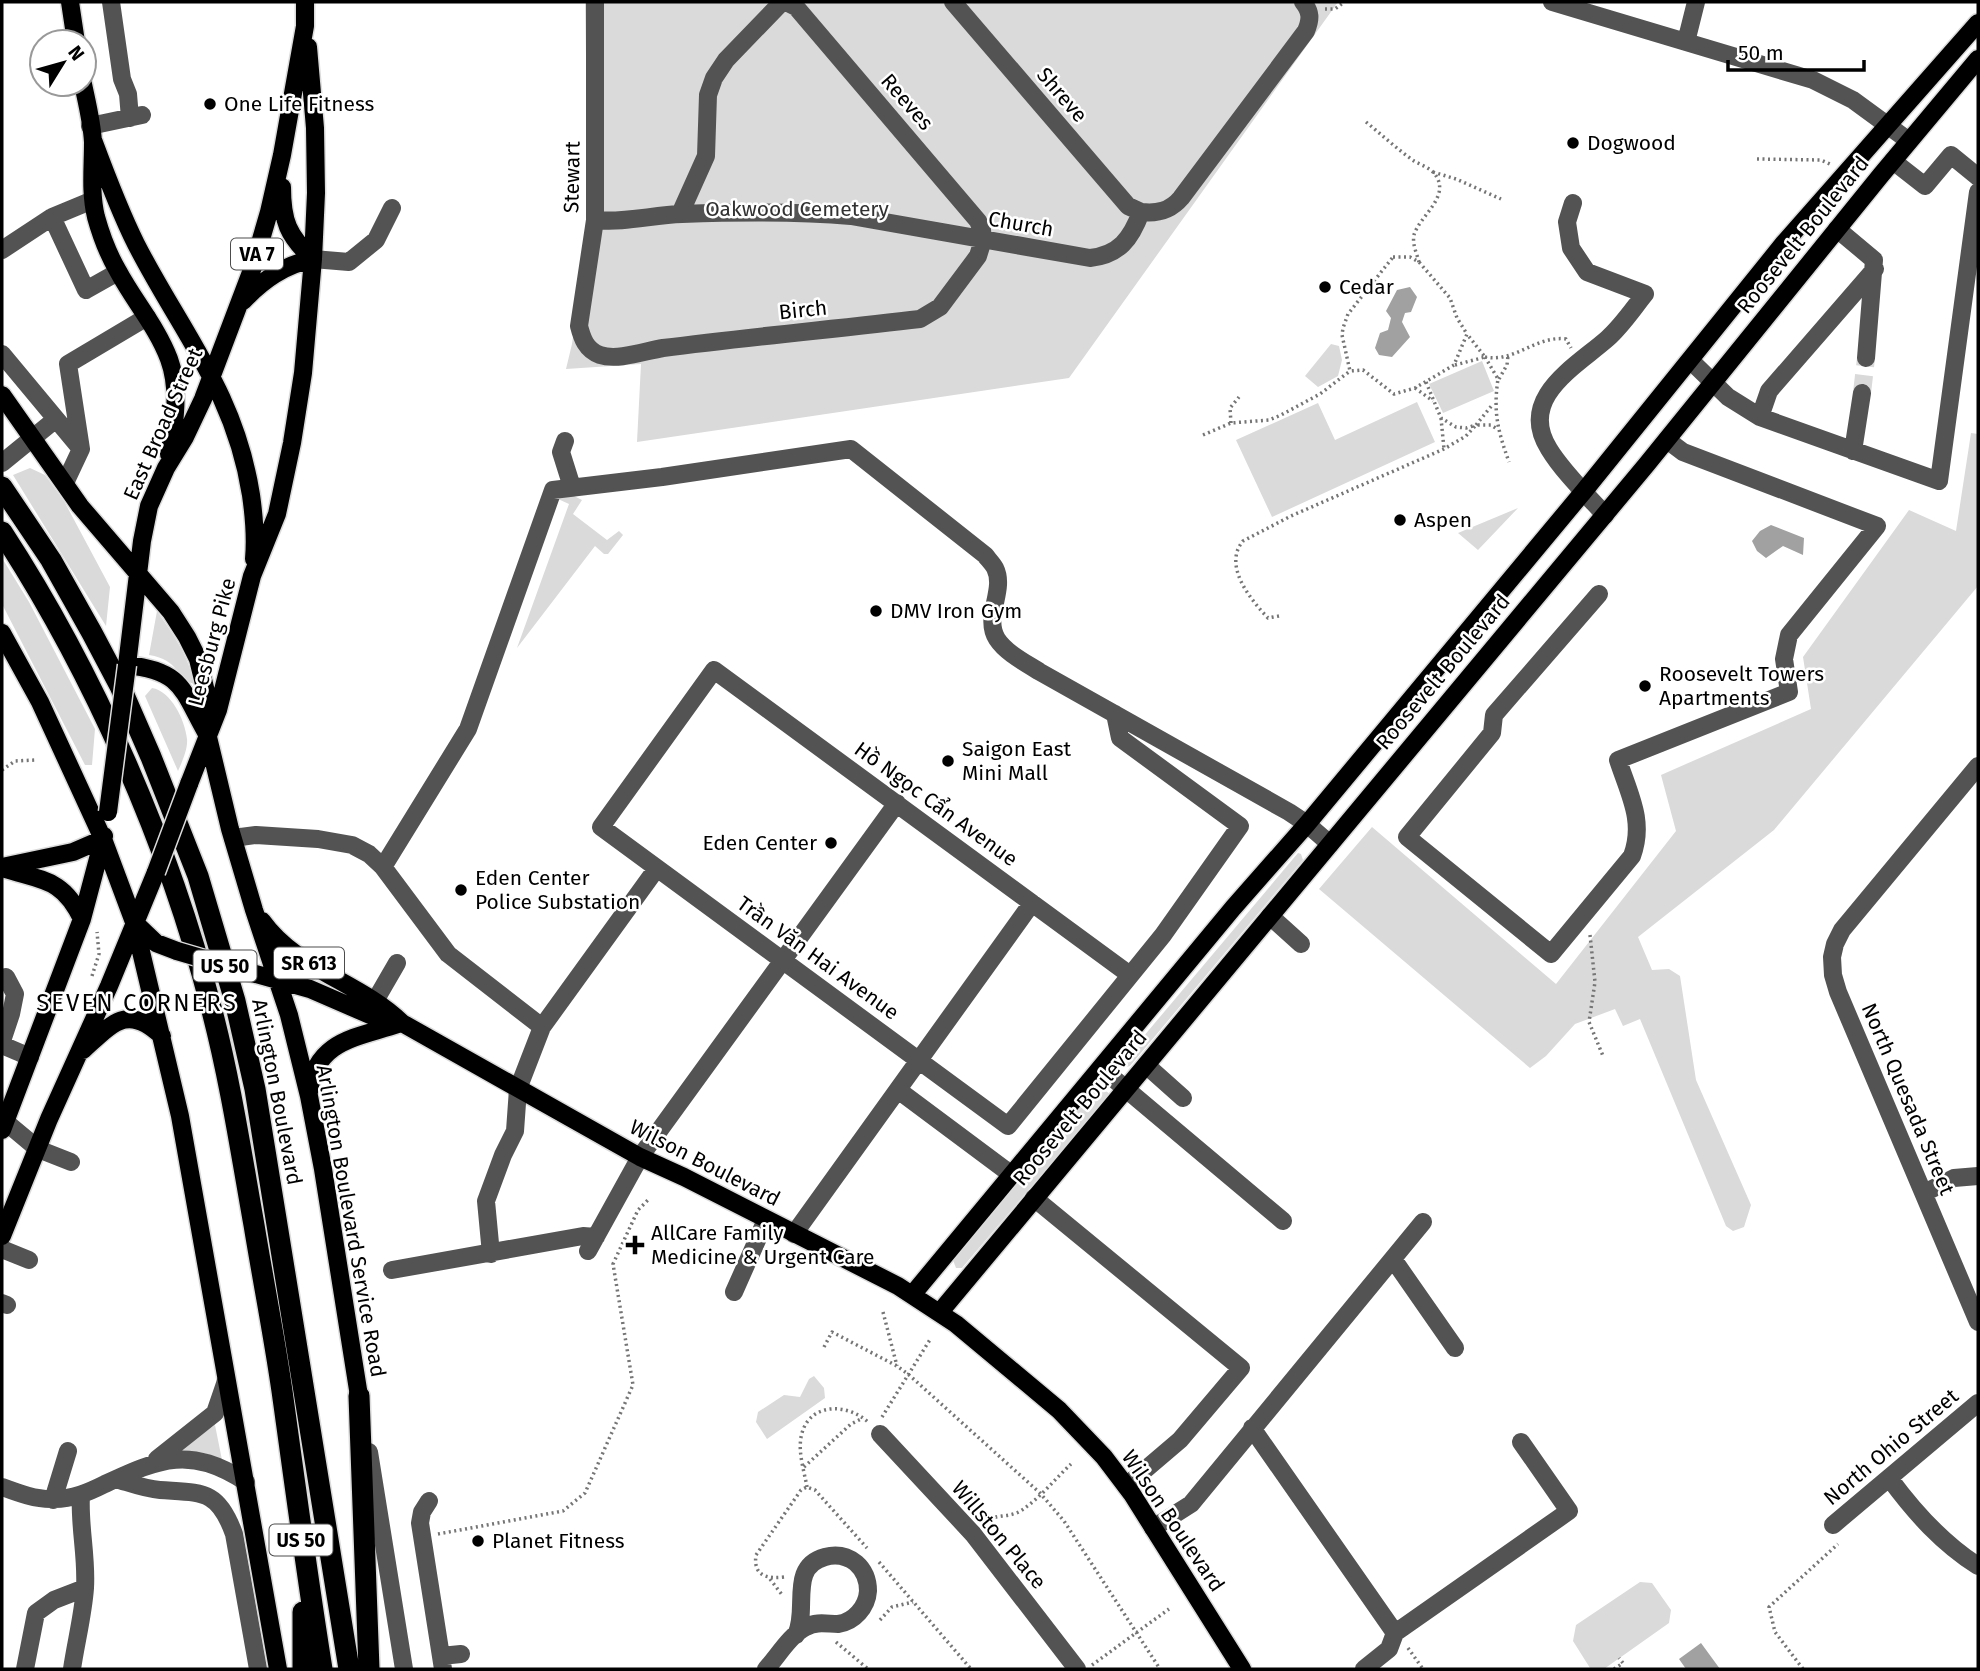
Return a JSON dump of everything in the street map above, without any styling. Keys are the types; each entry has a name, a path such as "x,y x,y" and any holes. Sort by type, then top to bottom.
{"highway":[{"name":"Arlington Boulevard","path":"2,487 51,560 120,686 198,877 235,1001 255,1089 349,1669"},
{"name":"US 50","path":"2,532 33,581 74,656 135,783 178,901 211,1007 235,1116 280,1380 322,1669"},
{"path":"359,1395 369,1669"},
{"path":"303,1551 303,1669"}],"main road":[{"path":"70,2 74,28"},
{"name":"East Broad Street","path":"127,665 149,506 166,468 185,437 212,375 253,267 270,212 305,26 305,2"},
{"name":"Roosevelt Boulevard","path":"912,1295 1584,491 1784,243 1978,23"},
{"name":"Leesburg Pike","path":"2,1236 7,1207 38,1149 109,986 208,737 218,710 253,576 277,514 303,373 313,259 315,128 305,26"},
{"name":"Roosevelt Boulevard","path":"940,1312 1605,515 1978,59"},
{"path":"85,98 91,133 93,200 106,248 170,360 174,380 173,433 166,468"},
{"path":"91,133 137,245 212,375 233,421 247,470 255,536 253,576"},
{"path":"282,155 282,209 286,224 299,247 313,259"},
{"path":"237,307 282,269 313,259"},
{"name":"Arlington Boulevard Service Road","path":"2,395 88,515 171,612 198,659 207,696 208,737 233,838 278,980 309,1096 359,1395"},
{"path":"2,633 40,702 103,839 134,922 180,1116 278,1669"},
{"path":"127,665 153,667 169,674 183,692 208,737"},
{"name":"VA 7","path":"3,1123 90,923 127,665"},
{"path":"2,867 73,852 103,839"},
{"path":"2,867 60,887 90,923"},
{"name":"SR 613","path":"254,910 268,930 291,952 384,1006 402,1023"},
{"name":"Wilson Boulevard","path":"134,922 156,943 177,951 278,980 341,1001 377,1018 402,1023 640,1157 684,1177 940,1312 1066,1417 1104,1457 1126,1486 1242,1669"},
{"path":"78,1055 119,1020 138,1019 149,1024 162,1036"},
{"path":"309,1096 313,1071 332,1047 402,1023"}],"street":[{"path":"91,133 136,117 122,79 111,2"},
{"name":"Stewart","path":"589,349 582,339 579,326 595,220 595,2"},
{"path":"680,214 706,156 707,104 713,78 726,60 784,2"},
{"name":"Reeves","path":"784,2 796,7 978,221 983,240"},
{"name":"Shreve","path":"953,2 1128,206 1141,212"},
{"path":"1552,2 1813,80 1853,100 1909,141"},
{"path":"1686,42 1696,2"},
{"path":"1141,212 1165,210 1181,198 1306,31 1310,21 1306,6"},
{"path":"1893,161 1924,186 1951,155 1978,177"},
{"path":"1691,361 1728,397 1760,417 1939,481 1978,192"},
{"path":"2,250 52,217 93,200"},
{"path":"1573,203 1567,222 1571,248 1587,272 1645,295 1609,337 1550,388 1543,402 1540,420 1549,449 1605,515"},
{"path":"313,259 349,262 376,240 392,208"},
{"name":"Church","path":"595,220 629,221 680,214 816,213 851,216 1090,258 1103,257 1116,251 1128,240 1141,212"},
{"path":"52,217 86,290 118,272"},
{"path":"1837,229 1874,260 1866,358"},
{"name":"Birch","path":"589,349 611,357 663,348 920,320 940,307 978,256 983,240"},
{"path":"1760,417 1769,391 1875,269"},
{"path":"65,483 81,449 68,364 146,317"},
{"path":"2,354 81,449"},
{"path":"1853,451 1861,393"},
{"path":"4,462 56,419"},
{"path":"1600,594 1494,715 1492,733 1407,837 1551,954 1632,856 1639,838 1637,818 1618,760 1789,692 1784,659 1789,635 1877,527 1683,452 1667,440"},
{"path":"565,442 561,452 572,487"},
{"path":"383,867 468,729 553,490 851,449 985,555 996,569 998,591 992,619 995,636 1003,647 1040,672 1307,824 1330,844"},
{"name":"Hồ Ngọc Cẩn Avenue","path":"601,827 714,670 1129,975"},
{"path":"1115,714 1120,738 1240,826 1163,935 1129,975"},
{"name":"North Quesada Street","path":"1978,766 1842,930 1833,950 1833,971 1838,992 1978,1322"},
{"path":"392,1270 583,1236 592,1244 640,1157 897,803"},
{"name":"Trần Văn Hai Avenue","path":"601,827 1008,1126 1129,975"},
{"path":"233,838 256,835 338,842 362,850 383,867 448,954 542,1027"},
{"path":"491,1254 486,1201 515,1131 518,1089 542,1027 657,868"},
{"path":"794,1234 1032,903"},
{"path":"1270,916 1301,944"},
{"path":"375,1001 397,963"},
{"path":"6,977 15,995 2,1043 30,1057"},
{"path":"1146,1065 1182,1098"},
{"path":"1101,1068 1283,1220"},
{"path":"898,1090 1013,1175"},
{"path":"3,1123 38,1149 71,1162"},
{"path":"1924,1192 1954,1178 1978,1176"},
{"path":"1034,1198 1241,1368 1180,1440 1126,1486"},
{"path":"734,1292 766,1220"},
{"path":"1153,1528 1191,1504 1423,1222"},
{"path":"2,1249 29,1260"},
{"path":"1393,1259 1455,1348"},
{"path":"150,1464 215,1413 226,1381"},
{"name":"Arlington Boulevard Service Road","path":"359,1395 404,1669"},
{"name":"North Ohio Street","path":"1833,1525 1978,1403"},
{"path":"1252,1428 1395,1633"},
{"name":"Willston Place","path":"876,1431 970,1531 1077,1669"},
{"path":"1364,1669 1389,1649 1395,1633 1569,1511 1521,1442"},
{"path":"53,1500 68,1451"},
{"path":"2,1487 53,1500 81,1495 150,1464 178,1458 207,1462 228,1470 246,1482"},
{"path":"116,1479 157,1490 192,1490 214,1500 226,1513 234,1534 258,1669"},
{"path":"1890,1479 1932,1530 1978,1566"},
{"path":"72,1669 85,1588 85,1555 79,1518 81,1495"},
{"path":"429,1501 422,1512 420,1523 441,1657 460,1648"},
{"path":"766,1669 806,1626 819,1623 839,1624 859,1613 867,1595 868,1584 860,1567 853,1560 834,1555 824,1557 807,1569 800,1588 803,1612 796,1635"},
{"path":"25,1669 36,1613 54,1600 85,1588"}],"path":[{"path":"1366,122 1413,160 1433,172 1501,199"},
{"path":"1757,159 1821,159 1830,164"},
{"path":"1419,262 1413,242 1414,234 1433,208 1437,197 1438,184 1433,172"},
{"path":"1350,371 1342,335 1348,314 1394,257 1410,257 1419,262 1450,298 1457,318 1499,379"},
{"path":"1454,365 1467,334"},
{"path":"1203,435 1231,423 1269,420 1282,415 1320,394 1350,371 1363,370 1394,394 1426,383 1454,365 1485,357 1494,359 1508,356 1553,337 1566,339 1579,362"},
{"path":"1508,356 1507,365 1499,379 1495,402 1497,429 1510,462"},
{"path":"1426,383 1441,418 1444,449"},
{"path":"1415,388 1434,402"},
{"path":"1231,423 1230,408 1239,397"},
{"path":"1279,616 1268,618 1245,590 1238,573 1237,556 1238,547 1243,541 1292,516 1444,449 1466,436 1495,402"},
{"path":"1441,418 1456,427 1491,425 1497,429"},
{"path":"2,770 15,761 35,760"},
{"path":"1587,908 1595,982 1589,1022 1603,1056"},
{"path":"90,923 99,954 92,977"},
{"path":"433,1536 563,1511 585,1493 633,1385 613,1264 638,1210 649,1199"},
{"path":"883,1312 897,1366"},
{"path":"824,1347 832,1332 897,1366 1040,1493 1064,1521 1160,1669"},
{"path":"807,1487 800,1448 803,1430 812,1418 827,1408 841,1408 859,1413 876,1431 931,1338"},
{"path":"804,1467 851,1424 863,1418"},
{"path":"970,1531 993,1516 1009,1516 1021,1511 1071,1464"},
{"path":"1803,1669 1774,1632 1769,1607 1838,1544"},
{"path":"770,1579 783,1596"},
{"path":"880,1620 892,1607 914,1602"},
{"path":"1086,1669 1169,1609"},
{"path":"1395,1633 1423,1669"},
{"path":"827,1641 835,1641 868,1669"},
{"path":"1614,1669 1623,1663 1619,1658"}],"green space":[{"name":"Oakwood Cemetery","path":"585,2 1338,2 1069,378 637,442 641,364 566,369 572,344 589,219"},
{"path":"1331,344 1339,346 1342,360 1338,376 1318,387 1305,376"},
{"path":"1482,361 1494,391 1443,413 1429,384"},
{"path":"1417,402 1435,442 1272,517 1236,440 1318,403 1335,440"},
{"path":"1971,433 1978,434 1978,586 1774,830 1638,937 1652,970 1669,969 1680,976 1696,1080 1751,1205 1744,1227 1733,1231 1726,1226 1640,1019 1623,1026 1615,1009 1575,1024 1546,1056 1530,1068 1319,889 1372,827 1556,984 1676,831 1661,775 1811,709 1803,657 1909,510 1956,531"},
{"path":"30,468 45,475 64,501 110,587 106,626 13,475"},
{"path":"563,494 570,494 582,500 573,514 607,540 619,531 623,535 608,554 595,546 517,648 569,504 558,499"},
{"path":"1518,508 1478,550 1458,533"},
{"path":"2,558 29,602 95,729 92,765 85,765 2,604"},
{"path":"157,611 184,655 194,684 183,678 166,661 149,655"},
{"path":"152,688 171,700 186,731 187,743 178,771 145,696"},
{"path":"1298,853 1303,860 1130,1066 1123,1068 1122,1062"},
{"path":"1099,1086 1110,1094 962,1268 956,1268 953,1260"},
{"path":"814,1376 824,1388 825,1398 767,1439 756,1422 758,1412 784,1395 800,1397 809,1379"},
{"path":"215,1425 222,1460 204,1453 178,1450"},
{"path":"1640,1582 1652,1583 1671,1610 1669,1623 1604,1669 1590,1668 1573,1641 1576,1625"}],"shaded area":[{"path":"1410,287 1417,297 1411,312 1405,313 1402,322 1410,337 1392,357 1379,355 1375,348 1380,333 1388,330 1391,318 1386,311 1397,290"},
{"path":"1771,525 1804,538 1803,555 1783,546 1766,558 1757,551 1752,541 1760,531"},
{"path":"1701,1643 1720,1669 1686,1669 1679,1659"}],"tunnel":[{"path":"1862,393 1866,358"}],"place":[{"name":"One Life Fitness","path":"210,104"},
{"name":"Dogwood","path":"1573,143"},
{"name":"Cedar","path":"1325,287"},
{"name":"Aspen","path":"1400,520"},
{"name":"DMV Iron Gym","path":"876,611"},
{"name":"Roosevelt Towers Apartments","path":"1645,686"},
{"name":"Saigon East Mini Mall","path":"948,761"},
{"name":"Eden Center","path":"831,843"},
{"name":"Eden Center Police Substation","path":"461,890"},
{"name":"AllCare Family Medicine & Urgent Care","path":"635,1245"},
{"name":"Planet Fitness","path":"478,1541"}],"district":[{"name":"SEVEN CORNERS","path":"137,1003"}]}
